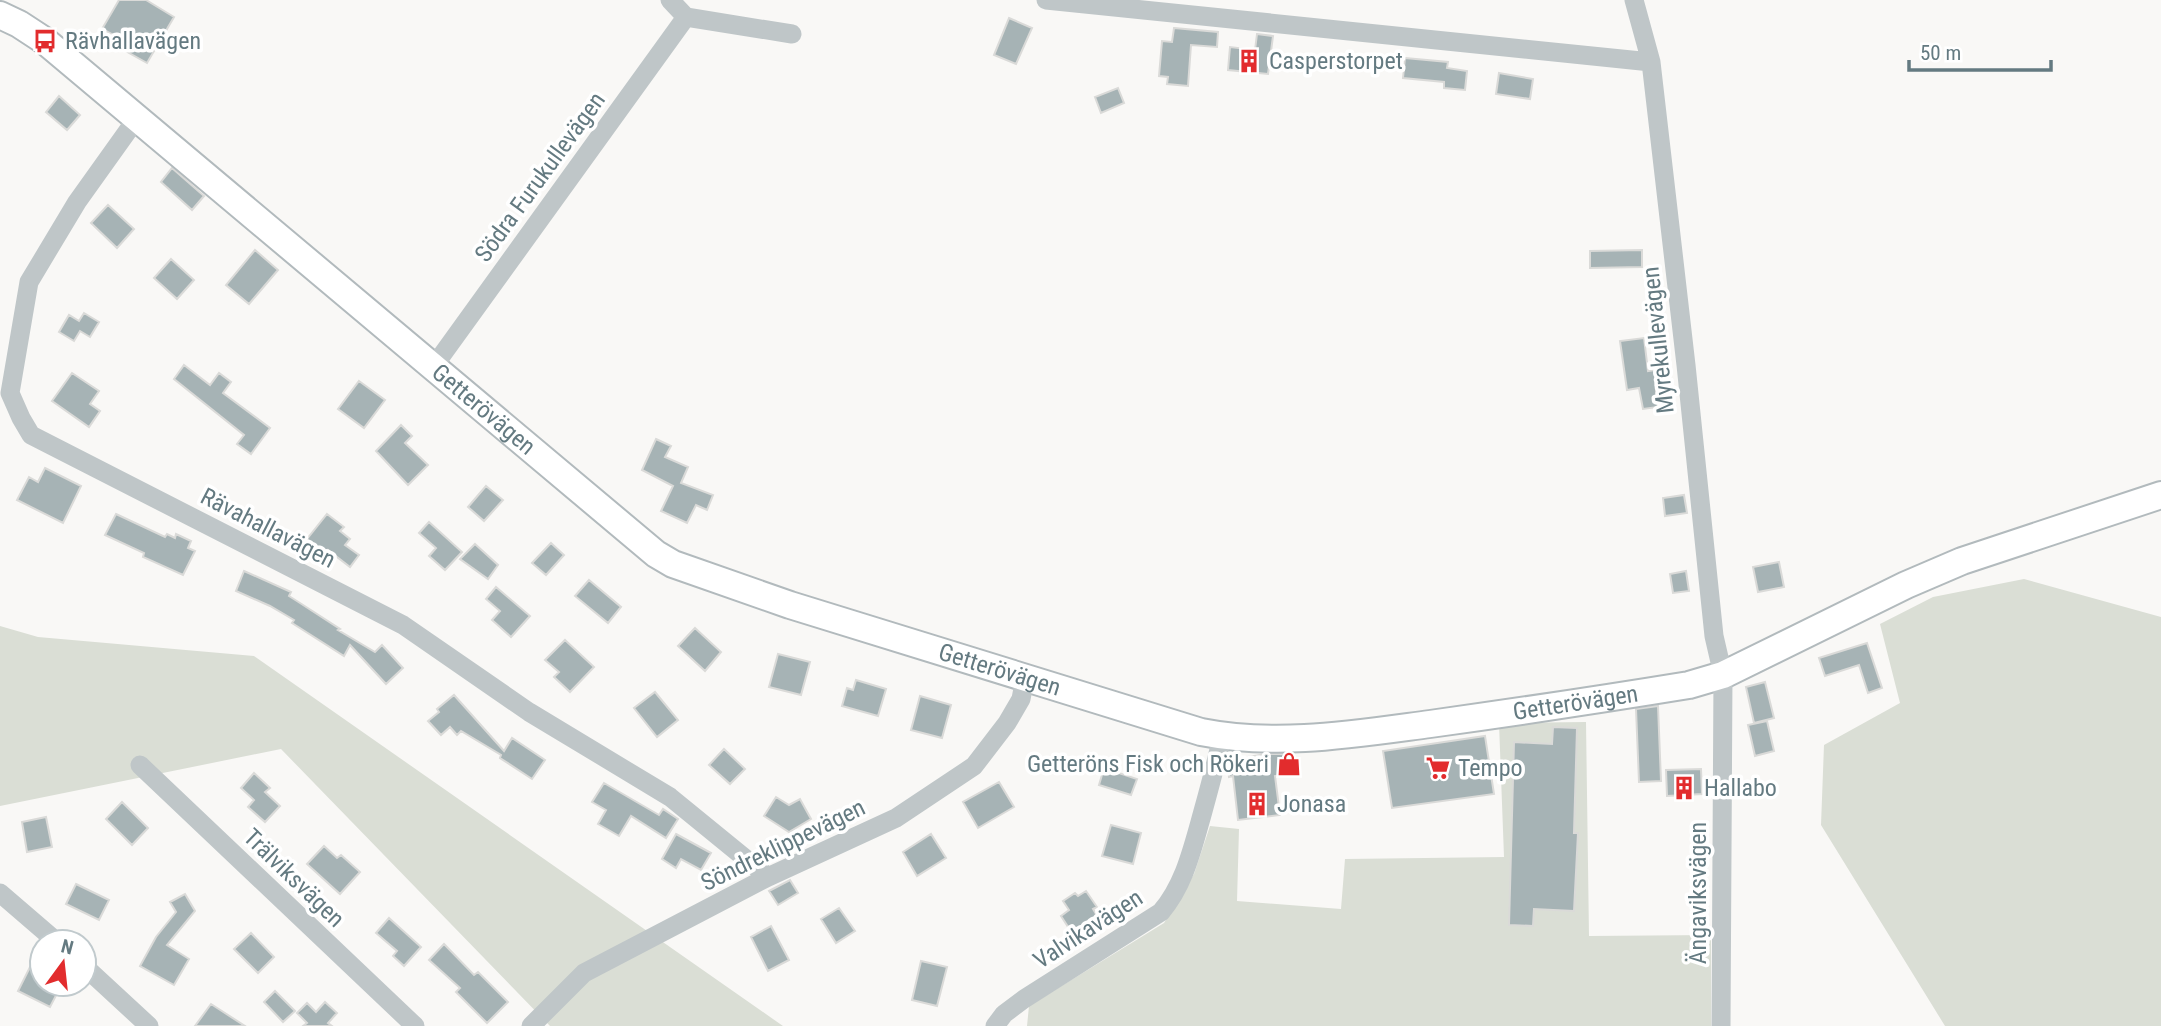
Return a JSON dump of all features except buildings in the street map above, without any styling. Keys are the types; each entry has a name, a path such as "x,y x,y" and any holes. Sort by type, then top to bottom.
{"street":[{"path":"670,0 686,17 792,34"},
{"path":"1046,0 1651,62"},
{"name":"Myrekullevägen","path":"1634,0 1651,62 1714,636 1723,676"},
{"name":"Getterövägen","path":"0,15 46,41 656,554 673,564 790,605 1201,732 1237,739 1372,732 1689,685 1723,676 1906,585 1962,561 2161,495"},
{"name":"Södra Furukullevägen","path":"434,366 686,17"},
{"name":"Rävahallavägen","path":"137,118 77,202 29,282 10,393 32,435 403,625 529,712 670,797 768,877"},
{"name":"Ängaviksvägen","path":"1721,1026 1723,676"},
{"name":"Söndreklippevägen","path":"531,1026 583,973 768,877 896,818 974,766 1007,723 1021,699 1025,678"},
{"name":"Valvikavägen","path":"995,1026 1004,1014 1024,999 1161,912 1171,900 1186,867 1222,736"},
{"name":"Trälviksvägen","path":"140,765 415,1026"},
{"path":"0,893 41,928"},
{"path":"98,979 149,1026"}],"shaded area":[{"path":"2024,579 2161,617 2161,1026 1945,1026 1821,825 1824,745 1900,703 1880,624 1933,597"},
{"path":"0,626 38,637 254,656 783,1026 550,1026 281,749 0,806"},
{"path":"1586,722 1589,936 1711,935 1711,1026 1027,1026 1029,1006 1164,923 1194,874 1210,826 1239,829 1237,901 1341,909 1345,859 1504,857 1499,723"}],"place":[{"name":"Rävhallavägen","path":"45,41"},
{"name":"Casperstorpet","path":"1249,61"},
{"name":"Getteröns Fisk och Rökeri","path":"1289,764"},
{"name":"Tempo","path":"1438,768"},
{"name":"Hallabo","path":"1684,788"},
{"name":"Jonasa","path":"1257,804"}]}
